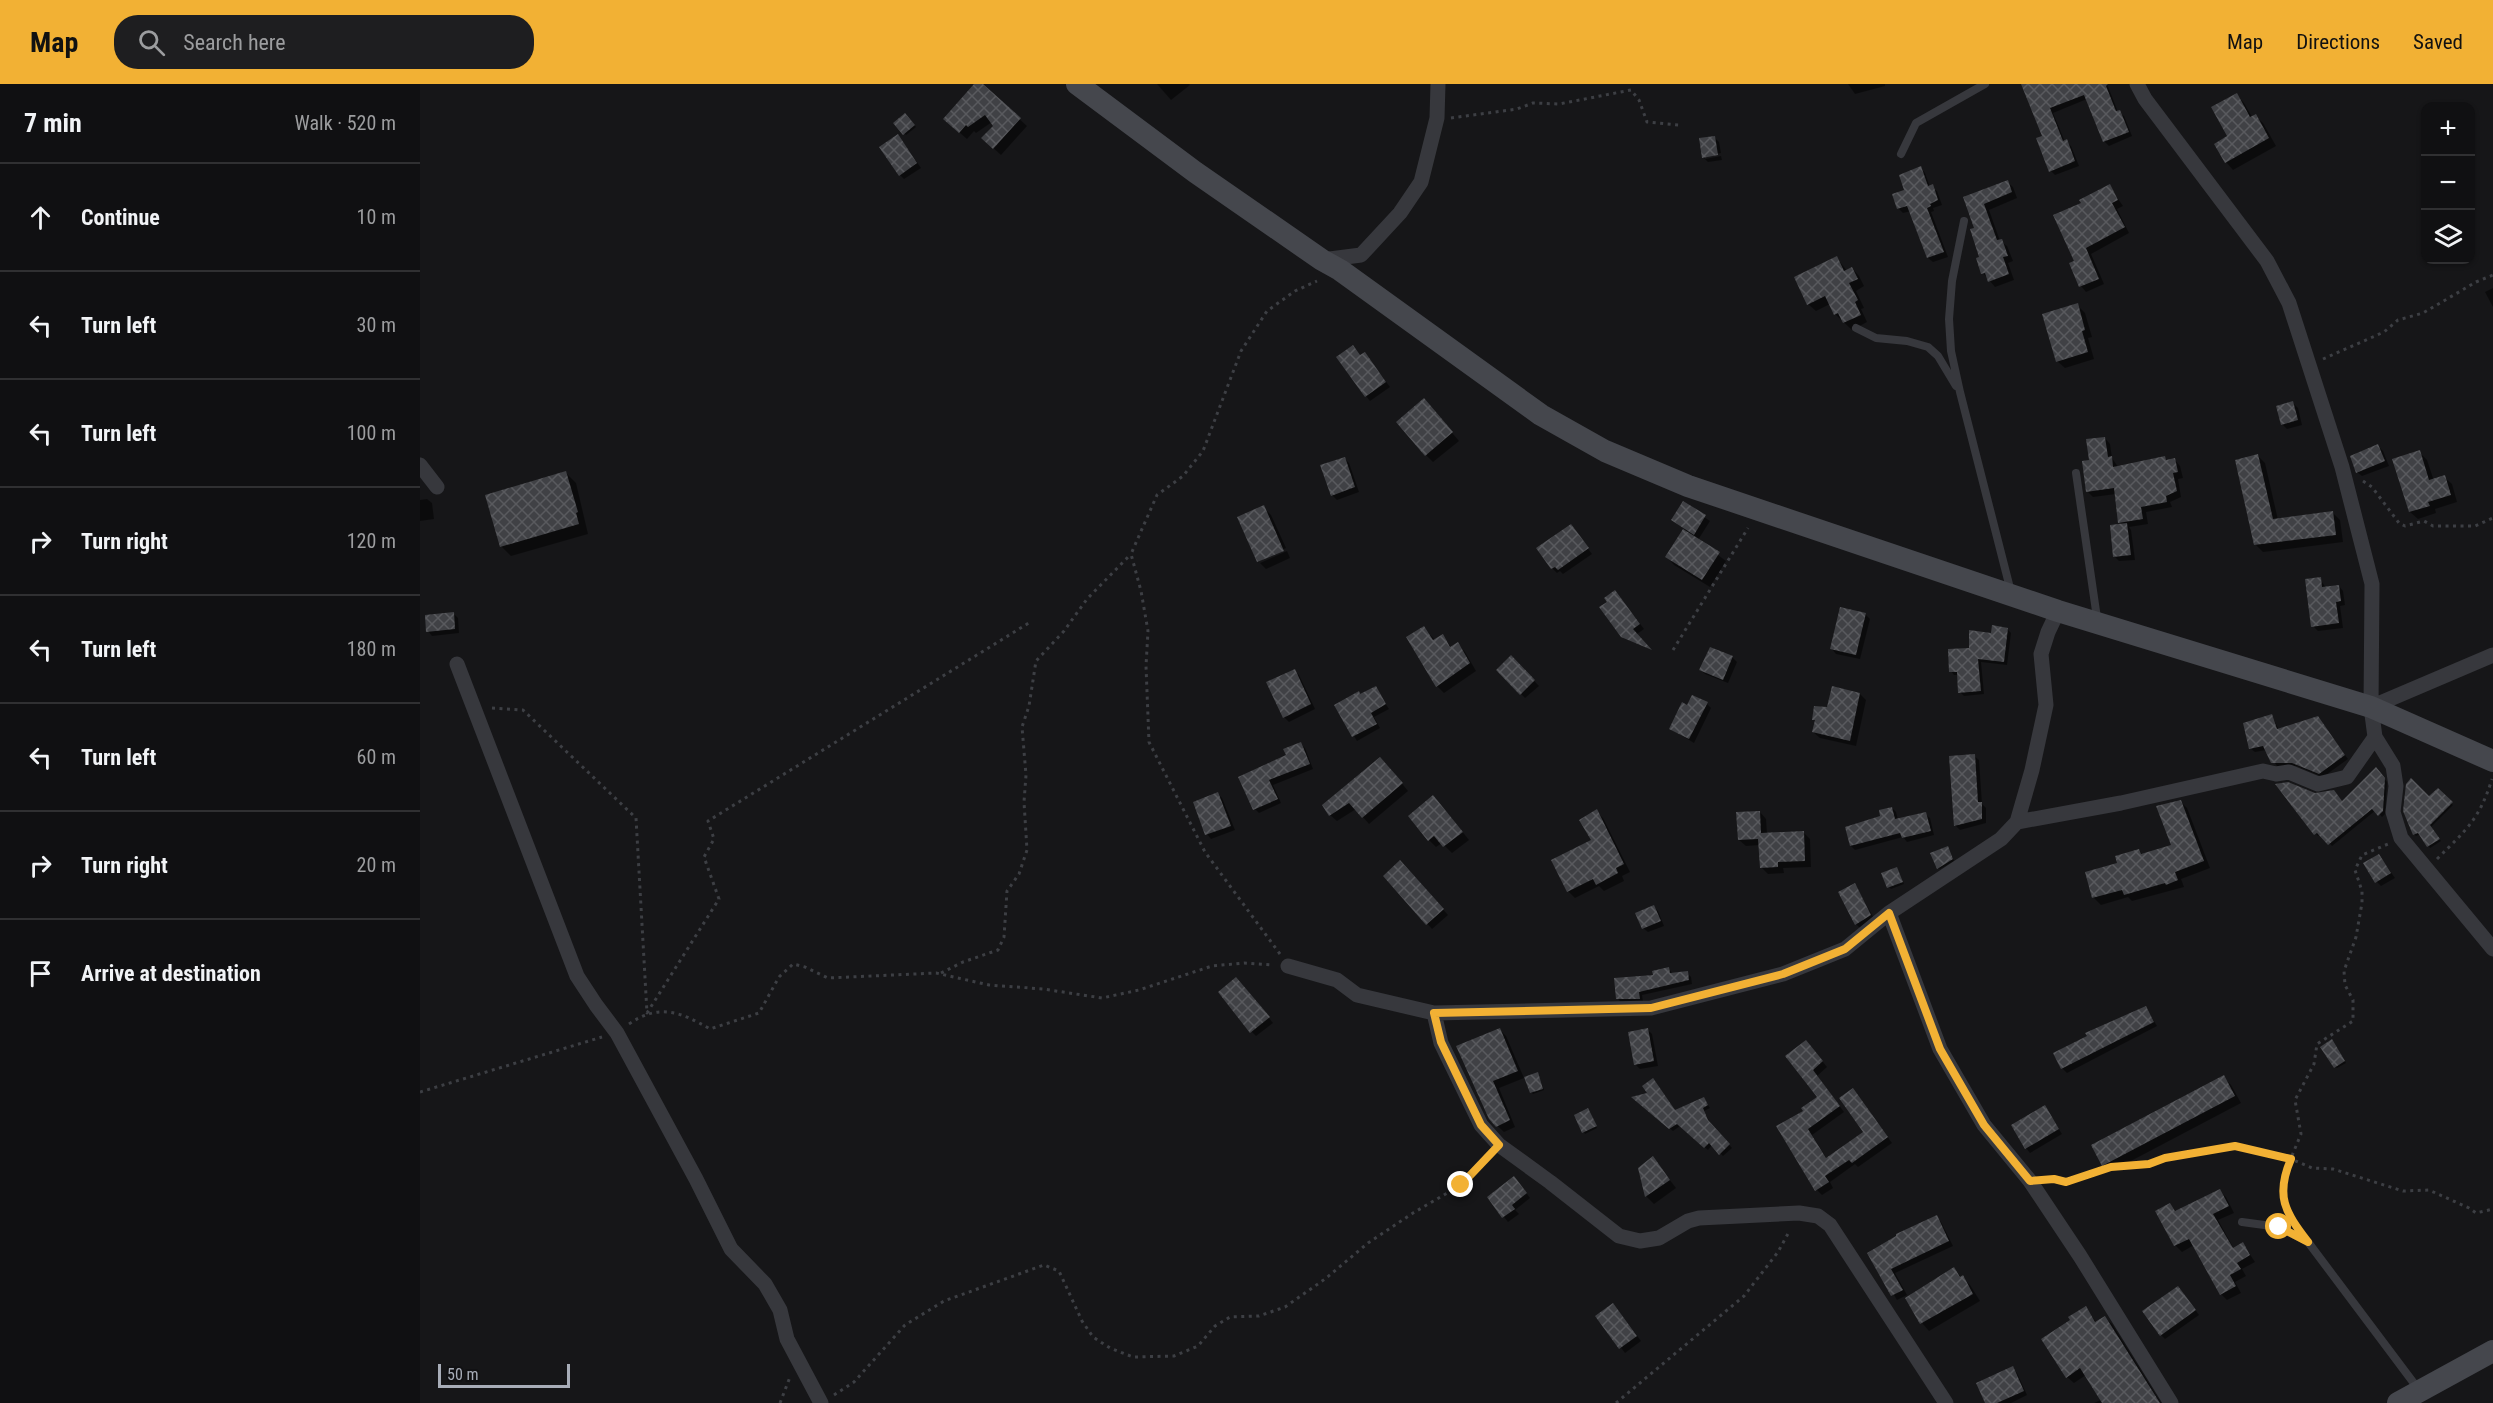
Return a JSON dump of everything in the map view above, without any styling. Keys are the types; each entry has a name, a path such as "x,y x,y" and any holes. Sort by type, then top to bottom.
{"street":[{"path":"1077,84 1195,172 1331,265 1541,415 1605,451 1688,486 1760,508 2058,611 2371,707 2493,761"},
{"path":"1331,265 1361,255 1400,213 1421,182 1437,118 1438,84"},
{"path":"2137,84 2267,261 2289,303 2342,467 2372,584 2371,707 2375,737 2393,766 2396,786 2394,812 2402,838 2493,949"},
{"path":"420,465 437,487"},
{"path":"1288,966 1337,980 1357,995 1434,1013 1651,1008 1783,974 1845,949 1889,913 2001,839 2017,822 2032,770 2046,705 2042,654 2048,632 2058,611"},
{"path":"2371,707 2493,655"},
{"path":"457,664 577,975 617,1033 661,1111 731,1249 765,1284 780,1310 787,1339 826,1400"},
{"path":"2017,822 2121,803 2263,771 2276,774 2289,772 2318,784 2347,777 2375,737"},
{"path":"1889,913 1940,1049 1984,1125 2030,1181 2080,1256 2171,1403"},
{"path":"1434,1013 1441,1042 1481,1125 1499,1145 1619,1236 1640,1241 1659,1238 1688,1221 1699,1218 1799,1213 1818,1216 1830,1225 1946,1403"},
{"path":"2398,1403 2493,1350"}],"lane":[{"path":"1901,154 1916,123 1985,84"},
{"path":"1964,221 1952,281 1949,319 1952,351 1960,392 2011,595"},
{"path":"1856,328 1876,338 1906,341 1928,347 1938,356 1960,392"},
{"path":"2076,473 2097,623"},
{"path":"2242,1222 2279,1227 2308,1242 2420,1392"}],"path":[{"path":"1437,118 1483,115 1516,109 1533,103 1559,104 1631,90 1639,100 1647,122 1679,125"},
{"path":"940,974 963,962 998,950 1004,938 1007,891 1019,874 1027,850 1024,802 1026,775 1022,727 1029,706 1036,661 1064,631 1087,599 1131,554 1157,495 1183,476 1203,451 1241,351 1267,311 1331,265"},
{"path":"2310,365 2384,332 2398,320 2423,313 2476,282 2493,275"},
{"path":"2342,467 2372,487 2399,523 2405,526 2424,521 2433,526 2475,526 2493,518"},
{"path":"1672,650 1760,508"},
{"path":"1131,554 1148,631 1146,666 1149,742 1205,852 1288,966"},
{"path":"420,1092 617,1033 647,1013 719,899 704,857 714,839 708,822 1032,621"},
{"path":"473,706 524,710 636,818 647,1013"},
{"path":"2427,868 2472,825 2484,802 2493,775"},
{"path":"2308,1242 2290,1219 2282,1200 2284,1175 2301,1134 2295,1100 2314,1065 2317,1044 2353,1021 2353,1000 2345,985 2344,971 2356,937 2362,903 2362,891 2355,870 2362,855 2402,838"},
{"path":"647,1013 662,1011 690,1018 710,1029 759,1013 779,976 793,964 828,978 940,974 988,985 1043,989 1102,998 1139,990 1212,966 1244,963 1288,966"},
{"path":"826,1400 854,1382 905,1325 944,1301 1044,1265 1059,1271 1082,1322 1093,1337 1110,1348 1132,1357 1174,1356 1198,1346 1215,1326 1230,1317 1259,1316 1285,1307 1368,1243 1461,1185 1499,1145"},
{"path":"2030,1181 2054,1179 2066,1182 2111,1167 2149,1164 2165,1158 2235,1146 2291,1159 2312,1168 2333,1169 2403,1191 2429,1190 2476,1213 2493,1209"},
{"path":"1616,1403 1744,1296 1778,1252 1799,1213"}],"building":[{"path":"974,84 983,84 1021,118 993,149 981,138 993,126 985,115 968,127 966,125 959,133 943,119"},
{"path":"2021,84 2108,84 2106,86 2116,111 2120,110 2129,132 2103,142 2084,95 2050,108 2063,141 2067,139 2075,161 2049,172 2036,138 2042,136"},
{"path":"2237,93 2250,117 2256,114 2269,138 2225,163 2214,144 2227,136 2211,107"},
{"path":"905,113 915,125 903,135 893,123"},
{"path":"898,134 917,163 899,176 879,147"},
{"path":"1715,136 1718,155 1702,158 1699,138"},
{"path":"1921,166 1928,186 1933,184 1938,200 1927,208 1944,252 1927,258 1907,206 1897,209 1892,194 1904,190 1899,175"},
{"path":"2008,180 2012,192 1984,204 1997,240 2002,239 2008,256 2003,257 2009,274 1988,282 1985,273 1981,274 1976,258 1979,257 1970,229 1974,228 1963,197"},
{"path":"2110,184 2118,200 2112,203 2125,227 2086,248 2099,279 2079,287 2069,263 2074,261 2053,215 2081,203 2079,200"},
{"path":"1837,256 1844,271 1852,267 1858,279 1849,283 1858,300 1855,302 1861,315 1843,323 1838,313 1834,315 1825,296 1807,305 1794,277"},
{"path":"2078,303 2088,352 2056,362 2042,314"},
{"path":"1353,345 1360,355 1365,352 1386,382 1365,397 1336,357"},
{"path":"1424,398 1453,432 1425,456 1396,422"},
{"path":"2293,401 2298,420 2281,425 2276,406"},
{"path":"2105,437 2108,457 2112,456 2113,467 2165,456 2166,460 2175,458 2178,472 2173,473 2177,491 2166,496 2167,502 2141,507 2143,519 2118,523 2114,488 2086,492 2082,461 2089,460 2086,439"},
{"path":"2378,444 2385,461 2356,473 2350,456"},
{"path":"2420,450 2429,480 2445,475 2451,495 2428,502 2430,506 2409,512 2392,459"},
{"path":"2258,454 2273,519 2333,511 2336,535 2254,545 2235,460"},
{"path":"1345,457 1355,487 1331,496 1320,465"},
{"path":"566,471 578,512 576,513 579,524 500,547 485,495"},
{"path":"1683,501 1706,515 1694,535 1671,520"},
{"path":"1264,505 1284,551 1257,562 1237,517"},
{"path":"2127,523 2131,555 2113,557 2110,525"},
{"path":"1571,524 1589,548 1558,570 1555,567 1551,569 1536,548"},
{"path":"1683,529 1720,552 1702,580 1665,557"},
{"path":"2321,577 2322,587 2339,585 2341,601 2336,602 2339,623 2311,627 2305,579"},
{"path":"1615,590 1640,624 1633,629 1652,650 1621,637 1599,607 1607,602 1604,598"},
{"path":"1840,607 1866,613 1856,655 1830,649"},
{"path":"454,612 455,629 426,632 425,615"},
{"path":"1992,625 2008,628 2004,662 1978,659 1981,691 1958,693 1957,672 1949,672 1948,649 1969,648 1969,630 1991,633"},
{"path":"1424,626 1433,640 1443,634 1450,647 1458,642 1470,663 1436,687 1406,637"},
{"path":"1710,647 1733,656 1723,680 1699,670"},
{"path":"1511,655 1535,680 1520,695 1496,670"},
{"path":"1295,669 1311,704 1283,718 1266,682"},
{"path":"1376,686 1386,704 1371,713 1377,724 1352,737 1334,705 1359,691 1360,694"},
{"path":"1832,686 1860,693 1850,741 1812,732 1815,720 1812,720 1814,706 1827,707"},
{"path":"1692,695 1708,702 1689,739 1669,729 1682,702 1687,705"},
{"path":"2272,714 2277,729 2318,716 2345,755 2319,774 2292,763 2271,763 2263,746 2249,749 2243,723"},
{"path":"1301,742 1310,764 1269,780 1278,799 1253,810 1238,777 1286,755 1283,749"},
{"path":"1975,754 1978,802 1982,802 1982,819 1954,826 1949,756"},
{"path":"1380,757 1403,783 1362,818 1349,803 1329,816 1322,805"},
{"path":"2376,767 2385,778 2383,811 2378,816 2372,809 2328,845 2317,833 2314,835 2275,784 2288,782 2315,793 2334,790 2342,801"},
{"path":"2411,778 2429,796 2438,788 2453,802 2430,825 2440,839 2427,847 2418,833 2413,835 2403,811 2406,784"},
{"path":"1218,792 1231,826 1205,835 1193,802"},
{"path":"1433,795 1463,832 1443,847 1434,836 1428,841 1408,816"},
{"path":"2181,800 2204,861 2175,872 2178,880 2166,885 2165,883 2124,895 2122,890 2092,898 2085,872 2117,863 2115,856 2139,849 2141,854 2171,845 2156,806"},
{"path":"1892,807 1895,819 1926,812 1931,831 1902,838 1900,833 1850,846 1845,827 1880,816 1879,810"},
{"path":"1597,809 1624,864 1616,868 1618,873 1596,885 1593,879 1567,892 1551,860 1591,840 1579,820"},
{"path":"1760,811 1761,833 1804,831 1805,861 1778,862 1778,867 1760,868 1758,839 1738,840 1736,812"},
{"path":"1948,846 1953,859 1937,869 1930,853"},
{"path":"2379,854 2391,873 2375,883 2363,863"},
{"path":"1400,860 1444,909 1426,925 1383,876"},
{"path":"1897,867 1903,882 1887,888 1881,873"},
{"path":"1855,883 1871,915 1855,925 1838,892"},
{"path":"1654,905 1661,921 1642,929 1635,913"},
{"path":"1669,967 1670,973 1688,971 1689,980 1639,992 1640,999 1616,999 1614,978 1653,975 1652,971"},
{"path":"1236,977 1270,1017 1250,1033 1218,992"},
{"path":"2146,1006 2154,1022 2061,1069 2053,1053 2087,1036 2085,1033"},
{"path":"1500,1028 1518,1071 1493,1081 1510,1120 1496,1127 1489,1119 1456,1046"},
{"path":"1648,1028 1654,1061 1634,1065 1628,1032"},
{"path":"2332,1039 2345,1061 2334,1068 2320,1047"},
{"path":"1806,1040 1823,1061 1813,1070 1840,1106 1808,1129 1826,1158 1863,1132 1839,1098 1853,1088 1888,1137 1852,1163 1849,1160 1825,1176 1829,1182 1815,1191 1776,1126 1803,1111 1801,1108 1817,1097 1785,1056"},
{"path":"1538,1072 1543,1089 1530,1093 1524,1077"},
{"path":"2224,1075 2235,1096 2102,1166 2091,1145"},
{"path":"1653,1078 1675,1110 1704,1097 1708,1105 1703,1108 1708,1120 1730,1144 1719,1155 1709,1143 1704,1148 1677,1124 1669,1129 1631,1097 1647,1093 1642,1086"},
{"path":"2045,1105 2059,1129 2025,1149 2011,1125"},
{"path":"1588,1108 1597,1126 1582,1133 1574,1115"},
{"path":"1653,1156 1670,1180 1645,1197 1638,1168"},
{"path":"1514,1176 1527,1193 1512,1205 1515,1209 1502,1218 1487,1197"},
{"path":"2220,1189 2229,1206 2213,1214 2233,1248 2243,1242 2250,1255 2237,1263 2241,1269 2230,1275 2236,1286 2220,1295 2189,1239 2174,1246 2155,1211 2170,1203 2175,1211"},
{"path":"1937,1215 1949,1241 1891,1269 1903,1290 1891,1296 1867,1253 1896,1234"},
{"path":"1954,1267 1960,1277 1963,1275 1973,1294 1920,1324 1905,1298"},
{"path":"2178,1286 2196,1310 2160,1336 2142,1311"},
{"path":"1613,1303 1637,1336 1619,1349 1595,1316"},
{"path":"2086,1306 2095,1322 2105,1316 2160,1403 2102,1403 2080,1368 2066,1378 2041,1339 2070,1320 2068,1317"},
{"path":"2013,1366 2024,1391 1997,1403 1985,1403 1976,1383"}],"route":[{"path":"1461,1185 1499,1145 1481,1125 1441,1042 1434,1013 1651,1008 1783,974 1845,949 1889,913 1940,1049 1984,1125 2030,1181 2054,1179 2066,1182 2111,1167 2149,1164 2165,1158 2235,1146 2291,1159 2284,1175 2282,1200 2290,1219 2308,1242 2279,1227"}]}
